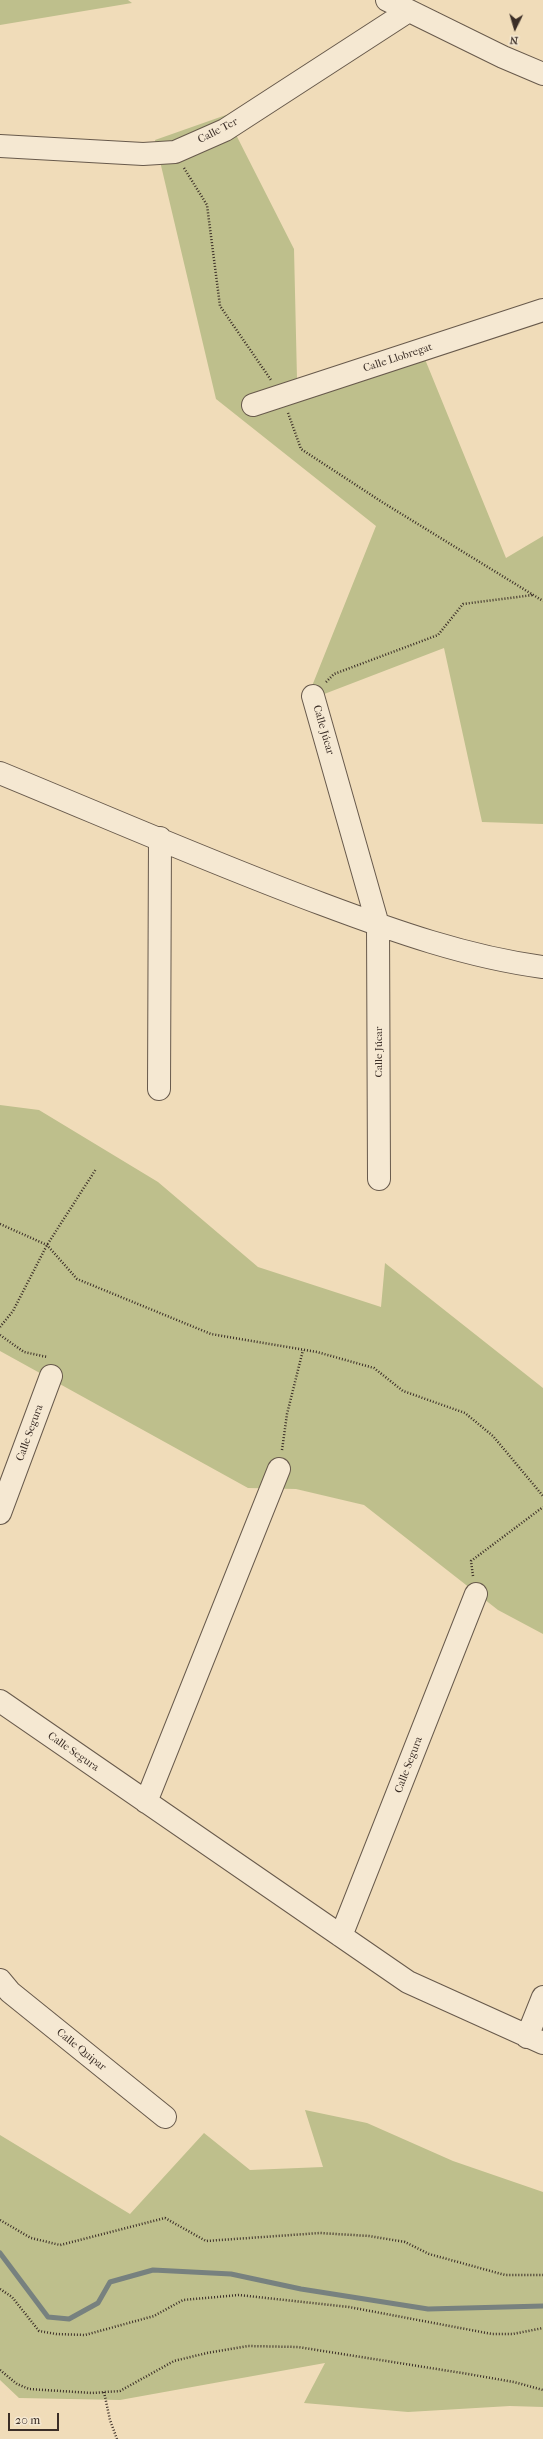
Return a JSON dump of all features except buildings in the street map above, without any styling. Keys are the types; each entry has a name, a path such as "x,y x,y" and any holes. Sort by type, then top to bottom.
{"street":[{"path":"387,0 407,12 543,74"},
{"name":"Calle Ter","path":"0,146 143,154 175,152 225,130 407,12"},
{"name":"Calle Llobregat","path":"253,405 543,310"},
{"name":"Calle Júcar","path":"313,696 378,925 379,1179"},
{"path":"0,773 160,838 253,878 378,925 503,962 543,967"},
{"path":"159,1089 160,838"},
{"name":"Calle Segura","path":"0,1513 51,1376"},
{"path":"146,1802 279,1469"},
{"name":"Calle Segura","path":"341,1936 476,1594"},
{"name":"Calle Segura","path":"0,1701 408,1982 535,2040 543,1997"},
{"name":"Calle Quipar","path":"0,1980 10,1992 165,2117"}],"path":[{"path":"175,152 207,205 220,306 282,396 301,449 382,502 543,601"},
{"path":"313,696 334,674 438,635 463,604 534,595"},
{"path":"0,1327 13,1311 47,1245 96,1169"},
{"path":"0,1224 47,1245 78,1279 211,1334 303,1350 374,1368 403,1391 465,1414 493,1436 543,1496"},
{"path":"0,1335 24,1352 62,1361 51,1376"},
{"path":"279,1469 287,1414 303,1350"},
{"path":"476,1594 471,1561 543,1507"},
{"path":"0,2220 31,2238 60,2246 165,2218 206,2242 320,2233 369,2236 405,2242 429,2254 505,2275 543,2275"},
{"path":"0,2289 12,2297 39,2331 56,2334 85,2335 154,2316 183,2300 239,2295 349,2307 492,2334 513,2334 543,2328"},
{"path":"0,2370 17,2384 29,2389 104,2392 120,2391 174,2361 248,2346 298,2347 514,2382 543,2390"},
{"path":"104,2392 110,2420 117,2439"}],"green space":[{"path":"0,0 128,0 132,3 0,25"},
{"path":"226,115 294,249 297,379 420,347 506,558 543,536 543,824 482,822 444,648 306,701 376,526 216,399 155,140"},
{"path":"0,1105 39,1110 158,1182 258,1267 381,1307 385,1263 543,1388 543,1634 498,1610 364,1505 296,1489 248,1488 0,1351"},
{"path":"305,2110 367,2123 453,2161 543,2192 543,2407 510,2406 408,2412 304,2403 325,2363 120,2400 19,2398 0,2380 0,2135 130,2214 204,2133 250,2170 323,2167"}],"waterway":[{"path":"0,2253 48,2317 69,2319 98,2303 110,2282 153,2270 231,2274 301,2289 428,2309 543,2306"}]}
